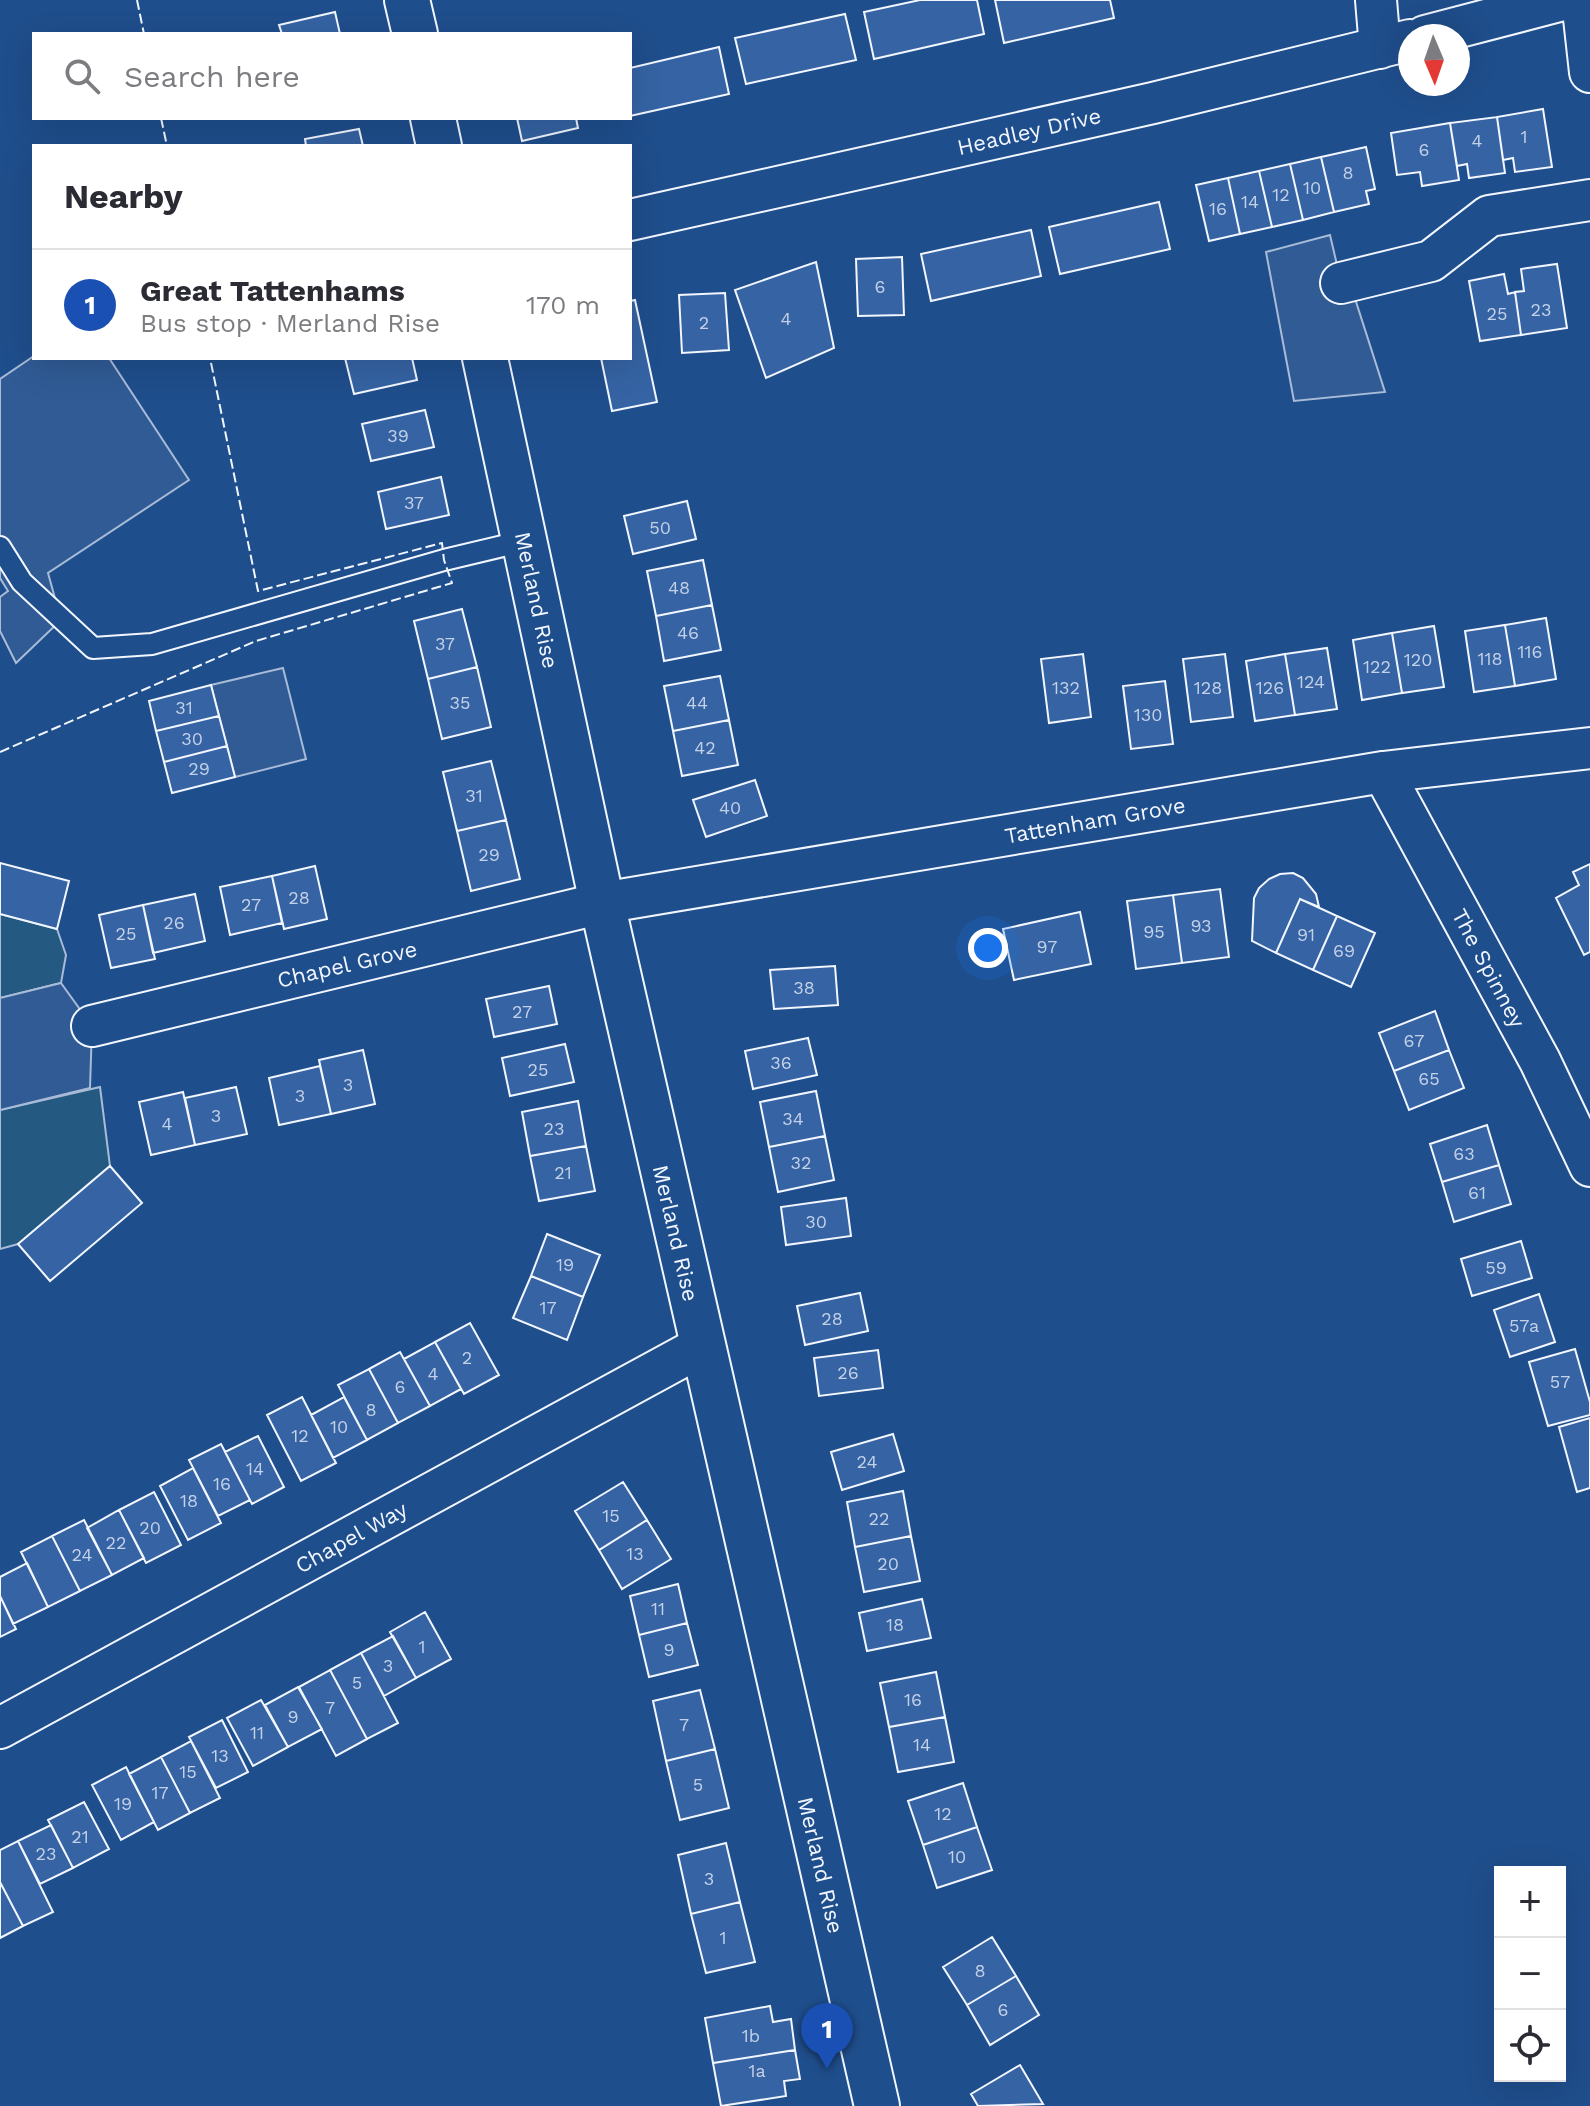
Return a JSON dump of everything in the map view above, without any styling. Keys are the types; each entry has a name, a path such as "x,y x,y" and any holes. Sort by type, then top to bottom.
{"street":[{"path":"407,0 415,32"},
{"name":"Headley Drive","path":"632,220 1153,103 1395,44 1376,0"},
{"path":"1470,24 1563,0"},
{"path":"1582,0 1590,72"},
{"path":"433,120 439,144"},
{"path":"1341,283 1431,261 1489,216 1590,200"},
{"name":"Merland Rise","path":"485,360 602,903 877,2106"},
{"name":"Tattenham Grove","path":"602,903 1383,772 1590,748"},
{"name":"The Spinney","path":"1383,772 1540,1061 1590,1166"},
{"name":"Chapel Grove","path":"92,1026 602,903"},
{"name":"Chapel Way","path":"0,1728 702,1346"}],"lane":[{"path":"0,547 22,582 93,648 152,644 383,577 524,541"}],"shaded area":[{"path":"1330,235 1341,282 1349,280 1385,392 1294,401 1266,252"},
{"path":"32,357 32,360 110,360 189,480 48,573 61,620 16,663 0,631 0,597 8,591 0,578 0,379"},
{"path":"283,668 306,759 235,777 211,685"},
{"path":"0,914 57,929 66,955 61,983 0,998"},
{"path":"61,983 92,1026 90,1088 0,1110 0,998"},
{"path":"100,1087 110,1166 18,1244 0,1249 0,1110"}],"building":[{"path":"920,0 977,0 984,34 874,59 864,12"},
{"path":"995,0 1110,0 1114,18 1004,43"},
{"path":"335,12 340,32 281,32 279,25"},
{"path":"845,14 856,60 746,84 735,38"},
{"path":"719,47 729,94 632,116 632,68"},
{"path":"1543,109 1552,167 1515,172 1513,158 1503,160 1497,117"},
{"path":"1497,117 1505,173 1469,178 1467,164 1457,166 1450,123"},
{"path":"517,120 576,120 578,128 522,141"},
{"path":"1450,123 1459,180 1422,186 1420,172 1397,175 1391,133"},
{"path":"359,129 363,144 306,144 305,139"},
{"path":"1366,147 1375,189 1366,191 1369,204 1334,212 1321,157"},
{"path":"1321,157 1334,212 1303,220 1290,164"},
{"path":"1290,164 1303,220 1272,227 1259,171"},
{"path":"1259,171 1272,227 1240,234 1228,178"},
{"path":"1228,178 1240,234 1209,241 1196,185"},
{"path":"1159,202 1170,249 1060,274 1049,227"},
{"path":"1031,230 1041,276 931,301 921,254"},
{"path":"902,257 904,315 858,316 856,259"},
{"path":"816,262 834,348 766,378 735,290"},
{"path":"1557,264 1567,328 1521,335 1515,292 1524,291 1521,269"},
{"path":"1504,274 1508,294 1515,292 1521,335 1480,341 1469,281"},
{"path":"725,293 729,350 682,353 679,295"},
{"path":"635,300 657,402 612,411 601,360 632,360 632,301"},
{"path":"346,360 412,360 417,380 354,394"},
{"path":"425,410 434,447 371,461 362,424"},
{"path":"441,477 449,515 386,529 378,492"},
{"path":"687,501 696,539 633,554 624,516"},
{"path":"703,560 712,605 656,616 647,571"},
{"path":"712,605 721,650 664,661 656,616"},
{"path":"462,609 477,667 428,679 414,621"},
{"path":"1546,618 1556,679 1515,686 1505,625"},
{"path":"1505,625 1515,686 1474,692 1465,631"},
{"path":"1434,626 1444,687 1402,693 1392,633"},
{"path":"1392,633 1402,693 1362,700 1353,640"},
{"path":"1327,648 1337,709 1295,715 1285,654"},
{"path":"1083,654 1091,717 1049,723 1041,659"},
{"path":"1225,654 1233,717 1191,722 1183,659"},
{"path":"1285,654 1295,715 1255,721 1246,661"},
{"path":"477,667 491,727 442,739 428,679"},
{"path":"720,676 729,720 673,731 664,686"},
{"path":"1165,681 1173,744 1131,749 1123,686"},
{"path":"211,685 219,716 156,731 149,701"},
{"path":"219,716 227,746 164,762 156,731"},
{"path":"729,720 738,765 682,776 673,731"},
{"path":"227,746 235,777 172,793 164,762"},
{"path":"491,761 506,820 457,831 443,772"},
{"path":"755,780 767,816 706,837 693,800"},
{"path":"506,820 520,879 471,891 457,831"},
{"path":"0,863 69,881 57,929 0,914"},
{"path":"1590,864 1590,952 1584,955 1556,898 1579,885 1573,872"},
{"path":"315,866 327,919 284,929 272,876"},
{"path":"1293,873 1303,878 1316,894 1319,907 1300,899 1276,953 1252,941 1254,898 1269,879"},
{"path":"272,876 282,923 230,935 220,887"},
{"path":"1220,889 1229,957 1182,963 1173,895"},
{"path":"195,894 205,941 153,953 143,905"},
{"path":"1173,895 1182,963 1136,969 1127,901"},
{"path":"1300,899 1337,916 1313,970 1276,953"},
{"path":"143,905 155,959 111,968 99,915"},
{"path":"1080,912 1091,964 1014,980 1003,929"},
{"path":"1337,916 1375,933 1351,987 1313,970"},
{"path":"835,966 838,1005 774,1009 770,970"},
{"path":"549,986 557,1024 494,1037 486,999"},
{"path":"1435,1011 1449,1050 1394,1071 1379,1033"},
{"path":"808,1038 817,1075 753,1089 745,1051"},
{"path":"565,1044 574,1082 510,1096 502,1058"},
{"path":"363,1050 375,1104 331,1114 319,1060"},
{"path":"1449,1050 1464,1088 1409,1110 1394,1071"},
{"path":"320,1066 331,1114 279,1125 269,1078"},
{"path":"236,1087 247,1134 195,1145 185,1098"},
{"path":"816,1091 825,1136 769,1147 760,1102"},
{"path":"183,1092 195,1145 151,1155 139,1102"},
{"path":"578,1101 586,1146 530,1156 522,1112"},
{"path":"1487,1125 1499,1165 1442,1182 1430,1144"},
{"path":"825,1136 834,1180 778,1192 769,1147"},
{"path":"586,1146 595,1191 539,1201 530,1156"},
{"path":"1499,1165 1511,1204 1454,1222 1442,1182"},
{"path":"110,1166 142,1203 50,1281 18,1244"},
{"path":"846,1198 851,1236 786,1245 781,1207"},
{"path":"547,1234 600,1255 583,1297 531,1276"},
{"path":"1521,1241 1532,1278 1472,1296 1461,1259"},
{"path":"531,1276 583,1297 567,1340 513,1318"},
{"path":"860,1293 868,1331 805,1345 797,1306"},
{"path":"1539,1294 1555,1342 1510,1357 1494,1310"},
{"path":"470,1323 499,1375 464,1394 435,1342"},
{"path":"435,1342 461,1389 430,1406 404,1359"},
{"path":"1575,1349 1590,1402 1590,1415 1548,1426 1529,1362"},
{"path":"878,1350 883,1388 819,1396 814,1358"},
{"path":"400,1352 430,1406 398,1423 369,1369"},
{"path":"369,1369 398,1423 367,1440 338,1385"},
{"path":"302,1397 336,1463 301,1481 267,1415"},
{"path":"344,1397 367,1440 333,1458 311,1415"},
{"path":"1590,1418 1590,1488 1577,1492 1559,1427"},
{"path":"893,1434 904,1471 842,1490 831,1452"},
{"path":"258,1436 284,1487 252,1504 225,1452"},
{"path":"221,1444 250,1500 218,1516 189,1460"},
{"path":"193,1468 221,1523 188,1540 160,1486"},
{"path":"623,1482 647,1520 599,1550 575,1511"},
{"path":"903,1491 911,1536 855,1547 847,1502"},
{"path":"154,1492 181,1545 146,1563 119,1510"},
{"path":"119,1510 144,1558 112,1575 87,1528"},
{"path":"84,1520 112,1575 80,1591 52,1536"},
{"path":"647,1520 671,1559 622,1589 599,1550"},
{"path":"52,1536 80,1591 48,1607 21,1552"},
{"path":"911,1536 920,1581 864,1592 855,1547"},
{"path":"27,1563 48,1607 13,1624 0,1596 0,1577"},
{"path":"678,1584 687,1623 639,1635 630,1596"},
{"path":"0,1596 16,1629 0,1637"},
{"path":"922,1599 931,1638 867,1651 859,1613"},
{"path":"425,1612 451,1659 416,1678 390,1632"},
{"path":"687,1623 698,1665 649,1677 639,1635"},
{"path":"393,1636 416,1678 384,1696 361,1653"},
{"path":"361,1653 398,1723 367,1739 330,1670"},
{"path":"330,1670 367,1739 336,1756 299,1687"},
{"path":"936,1672 945,1717 889,1727 880,1683"},
{"path":"298,1687 322,1729 288,1747 265,1705"},
{"path":"700,1690 715,1749 666,1761 653,1701"},
{"path":"261,1700 288,1747 253,1766 227,1718"},
{"path":"945,1717 954,1762 898,1772 889,1727"},
{"path":"222,1720 248,1772 216,1788 189,1737"},
{"path":"191,1741 220,1798 190,1813 161,1757"},
{"path":"715,1749 729,1808 680,1820 666,1761"},
{"path":"161,1757 190,1813 158,1830 129,1774"},
{"path":"126,1767 154,1822 121,1840 92,1785"},
{"path":"963,1783 977,1827 923,1845 908,1801"},
{"path":"84,1802 109,1849 73,1868 48,1820"},
{"path":"51,1825 73,1868 40,1884 18,1841"},
{"path":"977,1827 992,1870 937,1888 923,1845"},
{"path":"18,1841 53,1912 23,1926 0,1882 0,1850"},
{"path":"726,1843 740,1902 691,1914 678,1855"},
{"path":"0,1882 23,1926 0,1938"},
{"path":"740,1902 755,1962 706,1973 691,1914"},
{"path":"992,1937 1016,1976 967,2005 943,1967"},
{"path":"1016,1976 1039,2015 990,2045 967,2005"},
{"path":"770,2006 773,2022 791,2019 795,2050 713,2063 705,2018"},
{"path":"795,2050 800,2079 784,2081 786,2096 721,2106 713,2063"},
{"path":"1020,2065 1043,2104 978,2106 971,2094"}],"fence":[{"path":"137,0 144,32"},
{"path":"161,120 167,144"},
{"path":"0,752 256,641 452,583 442,543 258,591 210,360"}],"place":[{"name":"Great Tattenhams","path":"827,2069"}]}
